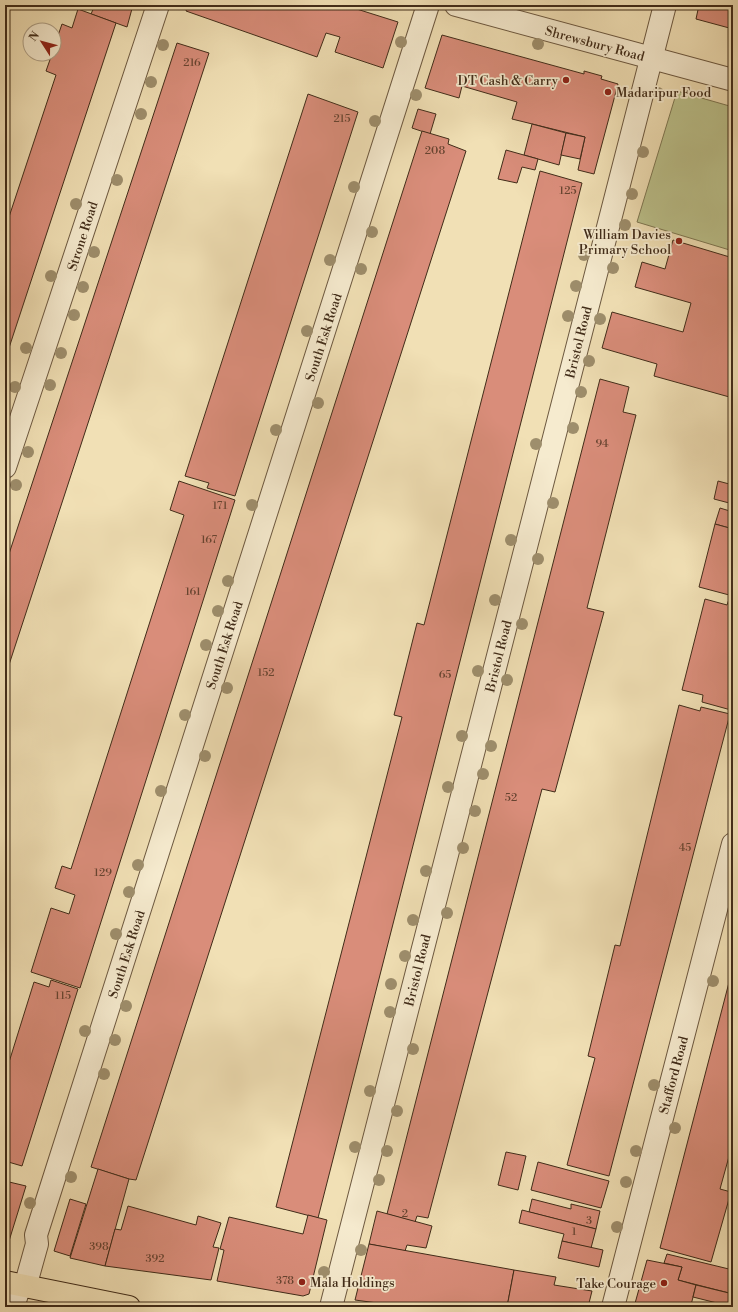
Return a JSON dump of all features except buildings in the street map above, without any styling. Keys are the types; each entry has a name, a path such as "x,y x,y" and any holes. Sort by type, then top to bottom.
{"main road":[{"path":"17,1285 129,1307"}],"street":[{"name":"Strone Road","path":"5,468 158,5"},
{"name":"South Esk Road","path":"13,1307 17,1285 37,1244 36,1235 428,5"},
{"name":"Shrewsbury Road","path":"456,5 733,80"},
{"name":"Bristol Road","path":"331,1307 665,5"},
{"name":"Stafford Road","path":"612,1307 733,844"}],"green space":[{"path":"677,91 733,107 733,251 637,222"}],"place":[{"name":"DT Cash & Carry","path":"566,80"},
{"name":"Madaripur Food","path":"608,92"},
{"name":"William Davies Primary School","path":"679,241"},
{"name":"Mala Holdings","path":"302,1282"},
{"name":"Take Courage","path":"664,1283"}]}
